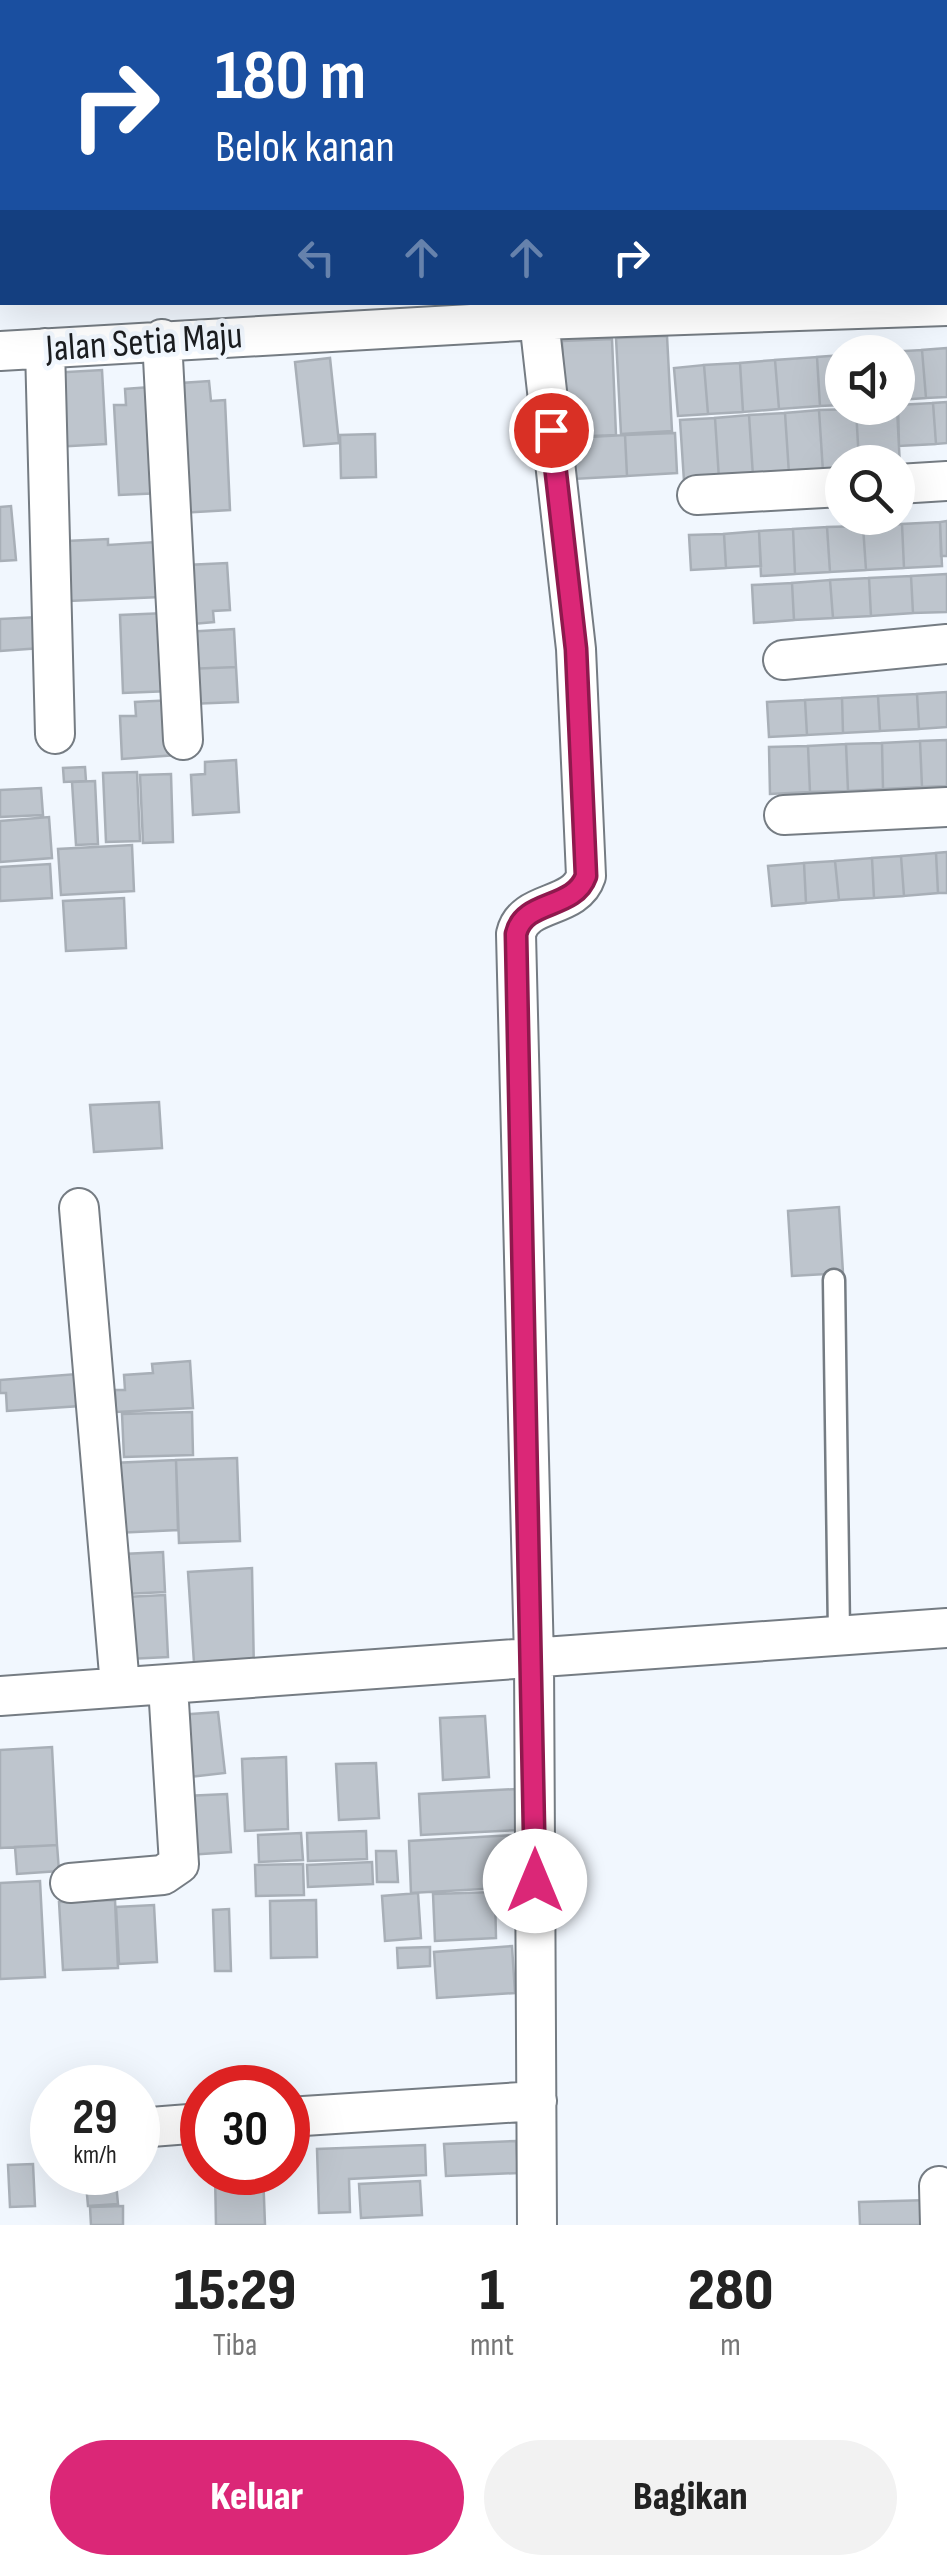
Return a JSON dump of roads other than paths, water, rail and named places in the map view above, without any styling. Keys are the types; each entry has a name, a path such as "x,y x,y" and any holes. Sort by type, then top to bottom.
{"street":[{"name":"Jalan Setia Maju","path":"0,351 539,320 947,306"},
{"path":"537,2225 534,1660 516,934 526,917 575,894 586,876 576,649 539,320"},
{"path":"162,339 183,740"},
{"path":"46,348 54,734"},
{"path":"915,483 947,481"},
{"path":"697,495 825,488"},
{"path":"783,660 947,644"},
{"path":"784,814 947,807"},
{"path":"79,1208 120,1686"},
{"path":"0,1696 947,1628"},
{"path":"70,1882 163,1875 179,1864 168,1686"},
{"path":"310,2116 537,2101"},
{"path":"939,2186 940,2225"}],"lane":[{"path":"834,1280 839,1633"}]}
